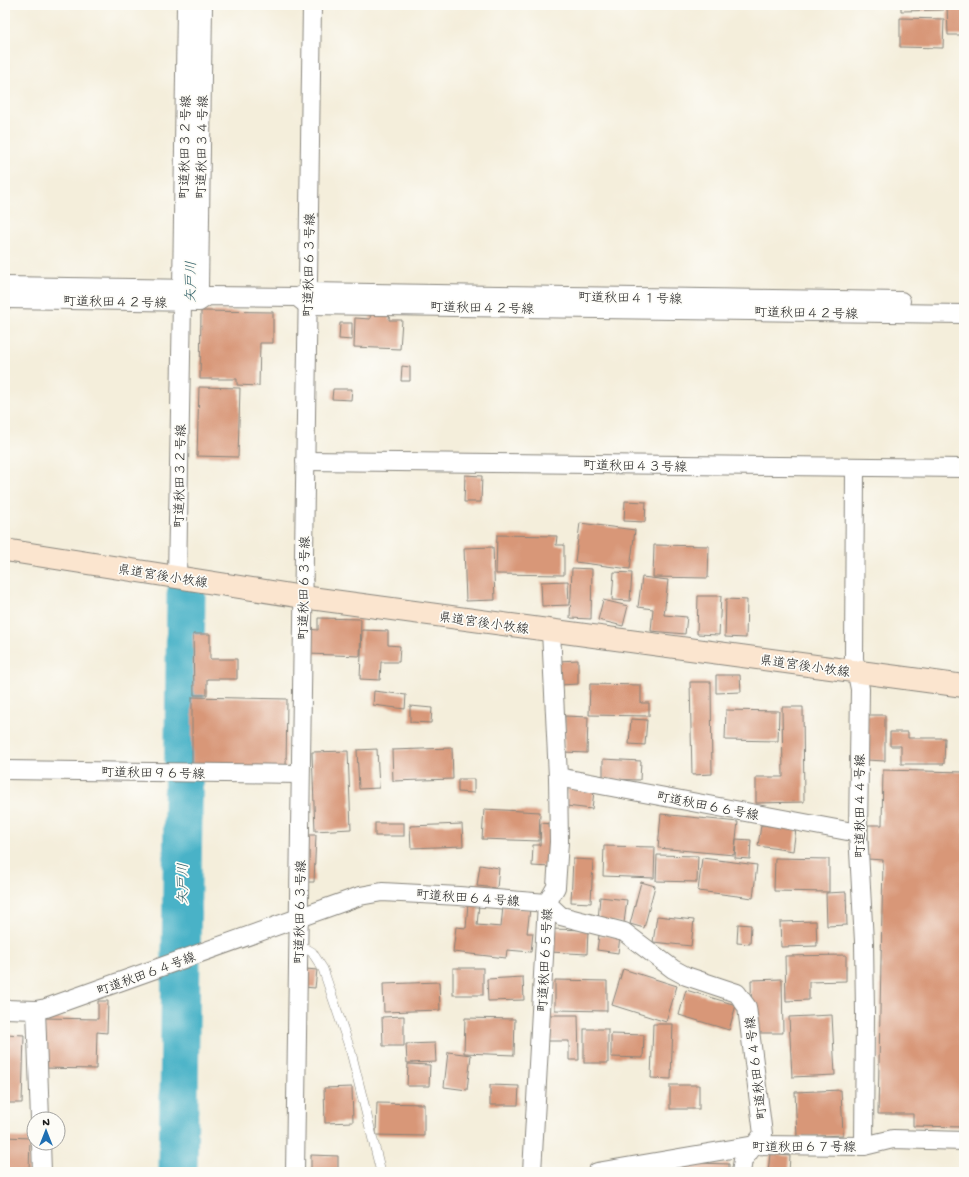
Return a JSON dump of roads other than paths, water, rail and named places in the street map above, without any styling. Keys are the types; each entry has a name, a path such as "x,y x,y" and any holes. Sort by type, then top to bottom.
{"main road":[{"name":"県道宮後小牧線","path":"5,550 303,597 964,686"}],"street":[{"name":"町道秋田３２号線","path":"177,577 193,294 186,5"},
{"name":"町道秋田３４号線","path":"193,294 204,5"},
{"name":"町道秋田６３号線","path":"295,1172 305,461 304,298 312,5"},
{"path":"5,286 193,294"},
{"name":"町道秋田４２号線","path":"5,299 193,294 964,314"},
{"name":"町道秋田４１号線","path":"304,298 964,302"},
{"name":"町道秋田４３号線","path":"305,461 964,468"},
{"name":"町道秋田４４号線","path":"855,467 854,659 860,688 858,833 864,942 864,1146"},
{"name":"町道秋田６５号線","path":"532,1172 547,903 556,887 558,842 558,777 552,631"},
{"name":"町道秋田９６号線","path":"5,770 300,774"},
{"name":"町道秋田６６号線","path":"558,777 858,833"},
{"name":"町道秋田６４号線","path":"5,1009 36,1010 54,1006 360,896 382,892 547,903 561,916 624,932 673,969 686,976 737,993 747,1007 763,1134 743,1160 741,1172"},
{"path":"36,1010 40,1111"},
{"name":"町道秋田６７号線","path":"597,1172 755,1145 864,1146 892,1139 964,1141"},
{"path":"41,1151 42,1172"}],"lane":[{"path":"298,944 312,952 322,969 351,1052 380,1172"}],"waterway":[{"name":"矢戸川","path":"178,1172 186,595"}]}
